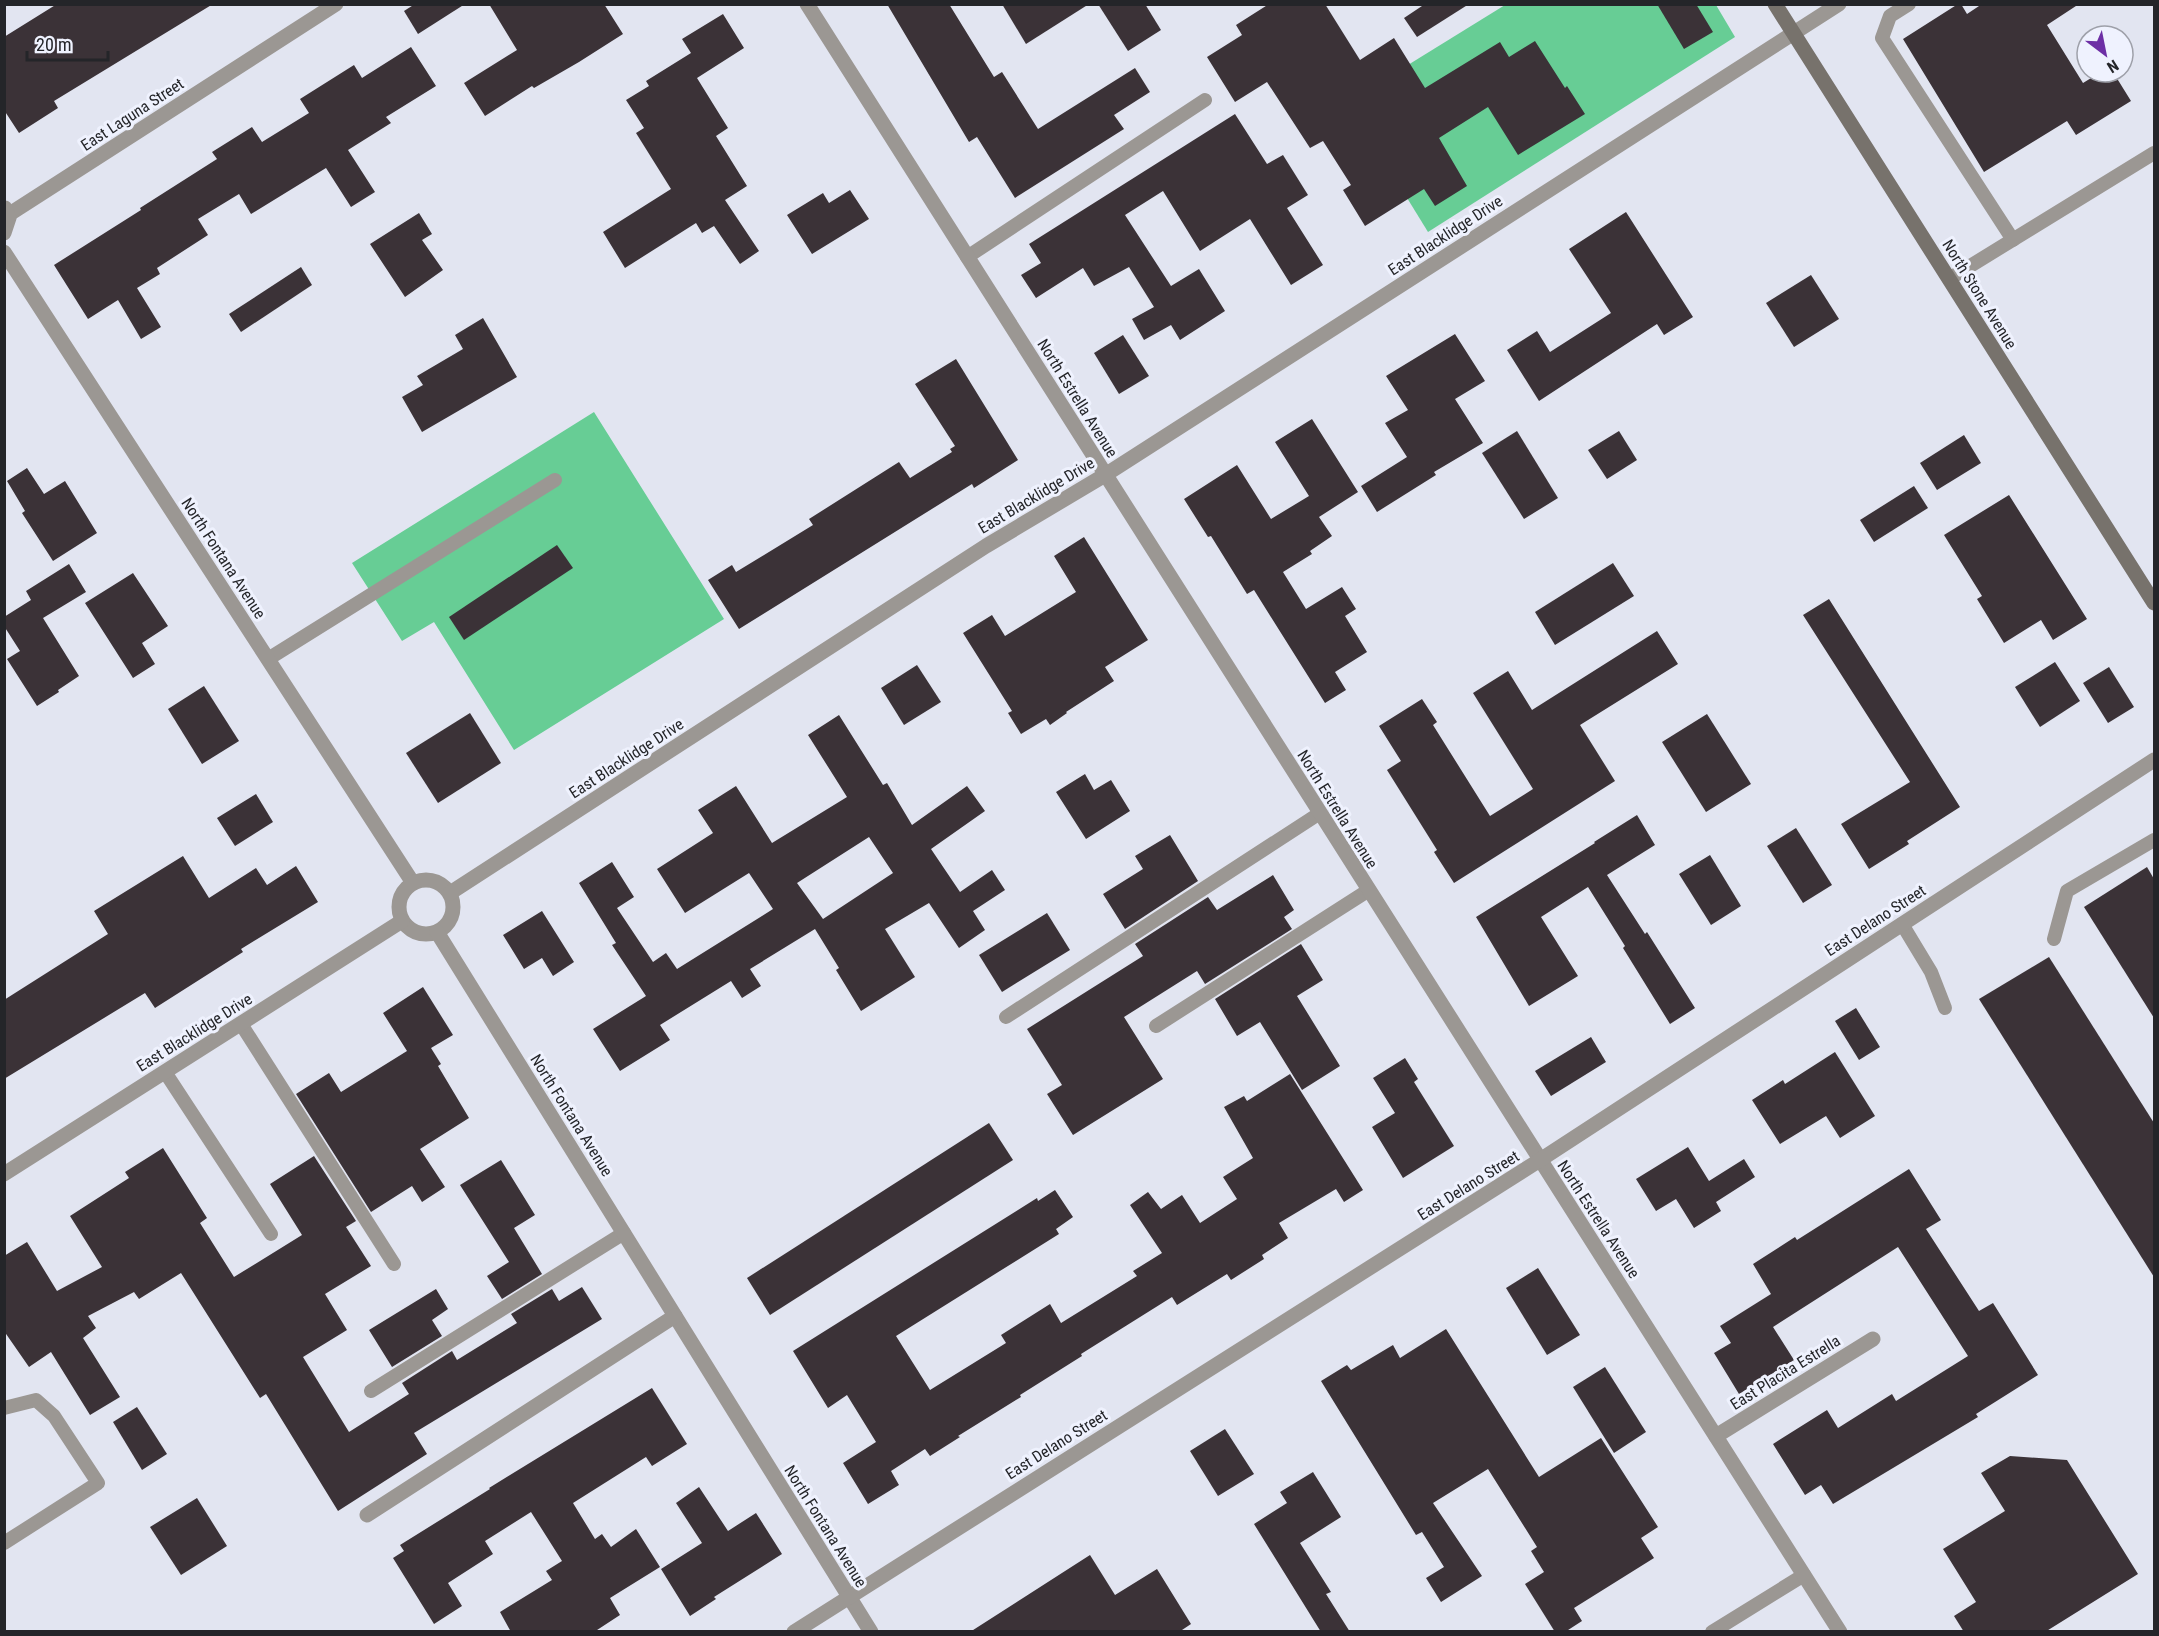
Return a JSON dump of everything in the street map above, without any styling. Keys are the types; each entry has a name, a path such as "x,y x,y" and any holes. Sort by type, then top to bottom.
{"main road":[{"name":"North Stone Avenue","path":"1775,4 2154,603"}],"street":[{"name":"East Laguna Street","path":"6,211 336,4"},
{"name":"North Estrella Avenue","path":"807,4 1840,1631"},
{"name":"East Blacklidge Drive","path":"450,893 986,546 1105,475 1839,4"},
{"path":"4,233 8,226 6,211"},
{"name":"North Fontana Avenue","path":"4,252 413,883"},
{"name":"East Delano Street","path":"794,1632 1540,1160 2154,759"},
{"path":"425,879 438,882 450,893 454,904 450,921 437,932 428,935 414,932 402,921 398,911 399,902 405,889 413,883 425,879"},
{"name":"East Blacklidge Drive","path":"4,1174 402,921"},
{"name":"North Fontana Avenue","path":"437,932 871,1632"},
{"path":"367,1515 675,1316"},
{"name":"East Placita Estrella","path":"1716,1436 1873,1339"}],"lane":[{"path":"1909,4 1890,16 1882,38 2013,240"},
{"path":"967,257 1205,100"},
{"path":"1949,279 2154,153"},
{"path":"268,659 555,480"},
{"path":"1006,1017 1320,813"},
{"path":"2054,939 2067,891 2154,840"},
{"path":"1156,1026 1369,890"},
{"path":"1902,924 1931,972 1945,1008"},
{"path":"241,1024 394,1264"},
{"path":"165,1072 270,1234"},
{"path":"371,1391 624,1233"},
{"path":"4,1408 36,1400 54,1416 98,1483 4,1543"},
{"path":"1712,1632 1804,1575"}],"green space":[{"path":"1505,5 1716,5 1735,37 1428,232 1348,102"},
{"path":"594,412 724,619 514,750 434,622 402,641 352,563"}],"building":[{"path":"57,4 213,4 54,101 58,108 19,133 4,110 4,37"},
{"path":"415,4 465,4 418,34 404,11"},
{"path":"489,4 604,4 623,34 485,116 464,83 517,50"},
{"path":"887,4 949,4 994,77 1002,72 1038,129 1135,68 1150,92 1114,115 1124,129 1015,198 977,137 969,142"},
{"path":"1002,4 1089,4 1026,44"},
{"path":"1098,4 1145,4 1161,30 1128,51"},
{"path":"1269,4 1325,4 1360,60 1394,38 1425,88 1500,42 1509,57 1535,41 1565,88 1567,86 1585,114 1518,155 1488,107 1439,138 1467,186 1435,206 1424,189 1365,226 1343,190 1351,185 1323,141 1310,148 1267,82 1235,102 1207,57 1242,35 1236,25"},
{"path":"1425,4 1469,4 1417,37 1404,18"},
{"path":"1657,4 1696,4 1713,32 1684,49"},
{"path":"1958,4 1961,4 1967,14 1982,4 2079,4 2047,25 2075,70 2075,84 2120,84 2131,101 2076,135 2067,121 1984,172 1903,39"},
{"path":"723,14 744,48 697,78 728,128 716,136 747,186 725,200 759,251 740,264 714,226 702,233 696,223 625,268 603,232 671,189 636,133 644,128 626,100 649,86 646,81 691,53 682,39"},
{"path":"411,47 436,86 386,117 391,123 348,150 375,192 351,207 326,168 251,214 239,194 198,219 208,235 157,268 160,274 137,288 161,327 141,339 118,300 88,319 54,265 217,159 212,152 252,127 262,142 309,113 300,99 354,65 362,78"},
{"path":"1235,114 1267,164 1283,155 1308,195 1287,208 1323,265 1291,285 1250,219 1200,251 1163,191 1125,215 1171,286 1199,269 1225,311 1180,340 1171,325 1144,340 1132,319 1154,307 1129,267 1094,286 1083,268 1036,298 1021,275 1041,263 1029,244"},
{"path":"850,190 869,219 812,254 787,215 823,193 829,203"},
{"path":"1626,212 1693,317 1664,335 1657,324 1539,401 1507,350 1537,331 1550,352 1611,313 1569,249"},
{"path":"419,213 432,234 422,240 443,270 405,297 370,244"},
{"path":"301,267 312,285 241,332 229,314"},
{"path":"1811,275 1839,319 1794,347 1766,303"},
{"path":"483,318 517,377 422,432 402,397 423,385 417,376 463,349 455,335"},
{"path":"1455,334 1485,381 1455,399 1483,443 1434,472 1436,475 1377,512 1361,486 1407,457 1385,423 1408,410 1386,376"},
{"path":"1123,335 1149,376 1119,394 1094,353"},
{"path":"956,359 1018,460 974,488 972,484 739,629 708,580 732,565 736,572 813,525 809,519 899,462 910,478 952,452 950,449 955,446 915,384"},
{"path":"1312,419 1358,492 1319,517 1332,536 1310,551 1312,554 1283,572 1306,609 1342,587 1356,609 1345,616 1367,652 1335,672 1346,690 1325,703 1254,590 1247,594 1211,536 1208,537 1184,499 1237,465 1271,519 1309,496 1275,442"},
{"path":"1517,431 1558,498 1524,519 1482,453"},
{"path":"1619,431 1637,460 1607,479 1588,450"},
{"path":"1964,435 1981,463 1937,490 1920,463"},
{"path":"27,468 44,494 65,481 97,533 53,561 22,513 25,511 7,481"},
{"path":"1914,486 1928,508 1874,542 1860,520"},
{"path":"2009,495 2087,619 2053,640 2041,620 2004,643 1977,599 1982,596 1944,535"},
{"path":"1084,537 1148,640 1105,667 1114,681 1050,725 1046,719 1021,734 1008,713 1012,711 963,633 992,615 1005,636 1076,592 1054,556"},
{"path":"557,545 573,568 464,640 449,617"},
{"path":"1613,563 1634,596 1555,645 1535,612"},
{"path":"69,564 86,592 43,618 79,676 37,706 7,659 20,651 4,626 4,617 31,600 26,591"},
{"path":"133,573 168,626 142,643 155,664 133,678 85,603"},
{"path":"1829,599 1960,807 1907,841 1909,844 1869,869 1841,824 1910,782 1803,615"},
{"path":"1657,631 1678,664 1580,725 1615,781 1454,883 1434,852 1437,850 1387,770 1401,761 1379,726 1422,699 1437,722 1433,725 1490,816 1533,789 1473,693 1508,671 1532,710"},
{"path":"2055,662 2080,701 2040,727 2015,687"},
{"path":"917,665 941,702 904,725 881,688"},
{"path":"2109,667 2134,707 2108,723 2083,683"},
{"path":"204,686 239,741 202,764 168,709"},
{"path":"470,713 501,763 438,803 406,753"},
{"path":"1707,714 1751,784 1706,812 1662,742"},
{"path":"839,715 883,785 887,783 912,825 967,786 985,811 931,849 960,892 992,870 1005,890 973,911 985,930 959,948 929,903 885,929 915,977 861,1011 836,970 839,968 815,929 750,969 761,986 742,998 731,981 660,1025 670,1040 620,1071 593,1029 646,996 612,945 616,943 579,883 612,862 634,897 617,908 653,962 666,953 677,969 773,909 749,873 685,913 657,869 713,833 698,810 736,786 772,843 847,797 808,735","holes":["869,837 893,873 823,919 797,883"]},
{"path":"1085,774 1094,790 1111,780 1130,811 1086,839 1056,792"},
{"path":"256,794 273,822 235,846 217,818"},
{"path":"1637,815 1655,845 1607,875 1645,934 1647,932 1695,1008 1670,1024 1588,887 1541,917 1578,976 1529,1006 1476,917"},
{"path":"1796,828 1832,885 1803,903 1767,846"},
{"path":"1170,835 1198,881 1125,929 1103,894 1143,869 1135,856"},
{"path":"1710,855 1741,906 1711,925 1679,874"},
{"path":"183,856 209,898 256,868 267,885 296,866 318,902 241,949 243,952 155,1008 145,993 4,1079 4,1000 108,934 94,911"},
{"path":"2147,867 2154,879 2154,1018 2084,907"},
{"path":"1273,875 1294,910 1284,917 1292,929 1205,984 1197,971 1124,1017 1163,1079 1073,1135 1047,1094 1062,1085 1027,1029 1143,956 1135,944 1208,897 1217,910"},
{"path":"542,911 574,962 553,976 542,958 524,969 503,935"},
{"path":"1047,913 1070,950 1002,992 979,955"},
{"path":"1301,944 1323,980 1297,996 1340,1066 1302,1090 1260,1022 1237,1036 1215,999"},
{"path":"2049,957 2154,1123 2154,1277 1979,999"},
{"path":"423,987 453,1035 431,1048 441,1064 438,1066 469,1118 420,1149 445,1187 422,1202 412,1186 371,1212 296,1094 329,1073 341,1092 407,1051 383,1013"},
{"path":"1856,1008 1880,1047 1859,1060 1835,1021"},
{"path":"1591,1037 1606,1062 1551,1096 1535,1071"},
{"path":"1835,1052 1875,1116 1840,1138 1826,1116 1780,1144 1752,1100 1783,1080 1785,1084"},
{"path":"1405,1058 1418,1079 1414,1082 1454,1146 1403,1178 1372,1127 1395,1113 1373,1078"},
{"path":"1290,1074 1363,1190 1344,1202 1336,1189 1279,1223 1288,1238 1262,1255 1264,1259 1231,1280 1227,1274 1177,1305 1172,1297 1081,1354 1082,1356 930,1456 925,1449 891,1471 899,1485 868,1504 843,1463 876,1442 847,1395 828,1408 793,1351 1037,1198 1038,1201 1055,1190 1073,1217 1056,1229 1059,1234 896,1336 930,1390 1006,1343 1001,1335 1050,1304 1061,1323 1137,1276 1133,1271 1162,1253 1130,1205 1148,1192 1161,1209 1182,1195 1200,1223 1237,1199 1223,1177 1253,1158 1224,1107 1244,1096 1247,1101"},
{"path":"989,1123 1013,1160 770,1315 747,1278"},
{"path":"1688,1147 1709,1181 1744,1159 1755,1177 1716,1202 1721,1211 1694,1228 1676,1199 1656,1211 1636,1179"},
{"path":"163,1148 207,1218 200,1223 234,1277 302,1235 270,1184 314,1156 356,1221 346,1227 371,1266 325,1294 347,1330 303,1357 349,1432 409,1394 402,1383 452,1351 457,1360 517,1323 511,1314 552,1289 559,1301 582,1287 602,1319 414,1433 427,1454 338,1511 266,1394 260,1398 181,1273 139,1299 134,1292 88,1316 96,1328 83,1338 120,1397 90,1415 51,1352 29,1367 4,1331 4,1256 27,1242 57,1291 102,1267 70,1216 129,1178 125,1172"},
{"path":"501,1160 535,1215 514,1228 542,1274 502,1299 487,1276 509,1262 460,1185"},
{"path":"1909,1169 1941,1220 1926,1229 1979,1311 1993,1303 2038,1375 1976,1414 1978,1417 1833,1504 1821,1485 1805,1495 1773,1444 1827,1410 1838,1428 1892,1394 1896,1401 1968,1356 1898,1247 1773,1327 1794,1360 1739,1394 1714,1353 1731,1343 1720,1326 1771,1294 1753,1264 1795,1237 1797,1240"},
{"path":"1538,1268 1580,1335 1547,1355 1506,1288"},
{"path":"436,1289 448,1309 432,1320 442,1336 392,1367 369,1330"},
{"path":"1446,1329 1539,1477 1601,1438 1658,1527 1641,1538 1654,1558 1574,1608 1582,1621 1565,1632 1555,1632 1525,1584 1544,1572 1531,1551 1537,1547 1488,1469 1433,1503 1482,1576 1441,1602 1426,1578 1444,1567 1422,1532 1416,1535 1321,1381 1347,1365 1351,1370 1393,1345 1400,1358"},
{"path":"1605,1367 1646,1432 1614,1453 1573,1387"},
{"path":"652,1388 687,1444 652,1466 646,1457 573,1503 595,1539 602,1534 611,1547 636,1529 660,1567 610,1598 620,1615 594,1632 511,1632 500,1612 552,1580 546,1571 562,1561 531,1512 485,1541 493,1554 448,1583 462,1606 434,1624 393,1558 404,1551 400,1545"},
{"path":"137,1407 167,1454 142,1470 113,1422"},
{"path":"1225,1429 1254,1474 1218,1496 1190,1451"},
{"path":"2010,1456 2067,1460 2138,1574 2045,1632 1964,1632 1954,1616 1976,1602 1943,1549 2005,1511 1981,1473"},
{"path":"1313,1472 1341,1517 1300,1543 1331,1592 1326,1594 1350,1632 1321,1632 1254,1524 1287,1503 1280,1492"},
{"path":"699,1487 728,1531 756,1513 782,1554 714,1597 716,1599 690,1616 661,1569 702,1543 676,1503"},
{"path":"197,1498 227,1546 181,1575 150,1527"},
{"path":"1090,1555 1115,1595 1157,1569 1191,1624 1179,1632 970,1632"}]}
